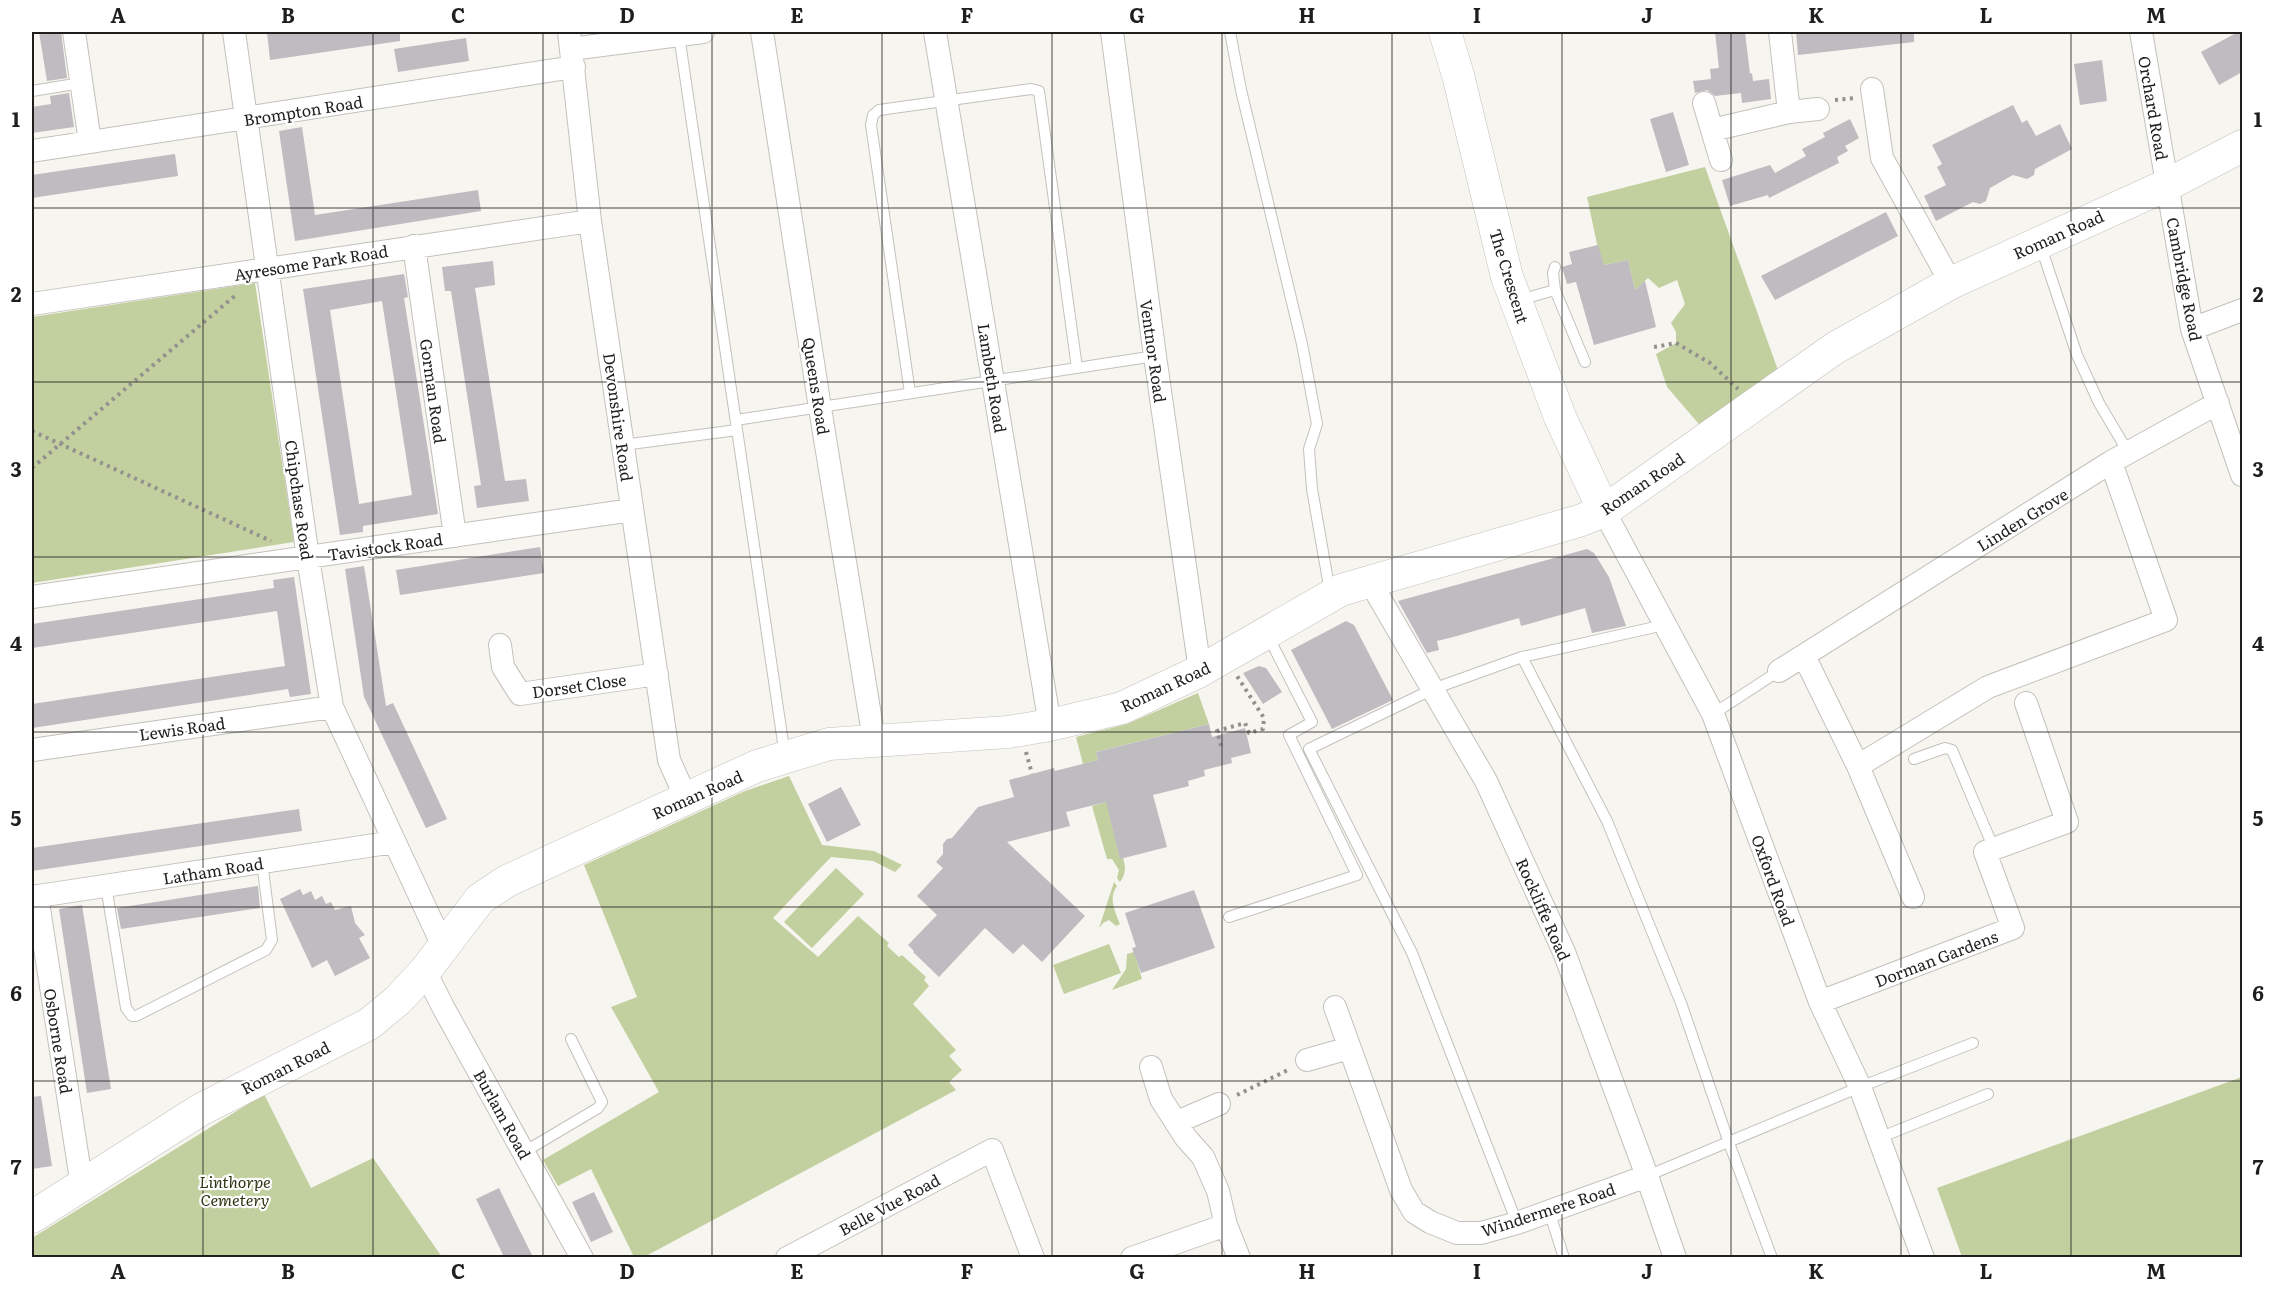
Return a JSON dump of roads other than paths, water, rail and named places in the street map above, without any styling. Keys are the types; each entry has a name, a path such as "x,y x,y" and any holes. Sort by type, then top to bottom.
{"street":[{"path":"74,32 90,142"},
{"name":"Chipchase Road","path":"234,32 308,558 332,707 394,842 434,959"},
{"name":"Brompton Road","path":"32,151 246,119 571,49 703,32"},
{"name":"Queens Road","path":"762,32 874,740"},
{"name":"Lambeth Road","path":"935,32 1050,725"},
{"name":"Ventnor Road","path":"1112,32 1200,671"},
{"name":"The Crescent","path":"1444,32 1461,86 1507,277 1560,417 1604,511"},
{"path":"1780,32 1789,112"},
{"name":"Orchard Road","path":"2141,32 2167,185"},
{"name":"Devonshire Road","path":"571,49 590,221 669,760 686,798"},
{"path":"1873,92 1882,158 1951,283"},
{"path":"1704,103 1721,160"},
{"path":"1712,130 1789,112 1818,109"},
{"name":"Roman Road","path":"32,1217 200,1110 369,1024 398,1000 434,959 480,899 507,881 757,766 829,744 1008,732 1050,725 1122,708 1200,671 1341,590 1369,580 1579,521 1604,511 1835,348 1951,283 2167,185 2242,146"},
{"name":"Cambridge Road","path":"2167,185 2192,328 2242,475"},
{"name":"Ayresome Park Road","path":"32,303 590,221"},
{"name":"Gorman Road","path":"414,246 455,536"},
{"path":"2192,328 2242,310"},
{"name":"Linden Grove","path":"1779,672 2119,457 2218,403"},
{"path":"1858,766 1988,687 2166,620 2119,457"},
{"name":"Tavistock Road","path":"32,597 632,510"},
{"name":"Oxford Road","path":"1604,511 1713,714 1820,1002 1860,1087 1923,1257"},
{"name":"Rockliffe Road","path":"1369,580 1486,781 1564,952 1675,1257"},
{"name":"Dorset Close","path":"500,645 503,667 520,694 657,674"},
{"path":"1804,656 1858,766 1913,897"},
{"path":"1994,849 2067,822 2026,704"},
{"name":"Lewis Road","path":"32,750 332,707"},
{"name":"Latham Road","path":"34,896 394,842"},
{"name":"Dorman Gardens","path":"1820,1002 2013,928 1985,852 1994,849"},
{"name":"Osborne Road","path":"34,896 82,1186"},
{"name":"Burlam Road","path":"434,959 442,1006 582,1257"},
{"name":"Windermere Road","path":"1335,1007 1401,1190 1414,1212 1430,1222 1457,1233 1481,1233 1647,1176"},
{"path":"1306,1060 1349,1048"},
{"path":"1150,1067 1161,1099 1186,1138 1203,1157 1218,1191 1226,1225 1239,1257"},
{"path":"1177,1122 1219,1104"},
{"name":"Belle Vue Road","path":"787,1257 992,1150 1033,1257"},
{"path":"1132,1257 1226,1225"}],"lane":[{"path":"1230,32 1241,90 1302,344 1317,424 1309,449 1312,489 1331,596"},
{"path":"679,35 786,758"},
{"path":"32,91 81,83"},
{"path":"910,393 871,125 873,115 879,110 1031,89 1039,91 1077,368"},
{"path":"2039,243 2077,355 2099,403 2119,457"},
{"path":"1554,267 1555,290 1585,362"},
{"path":"1516,301 1555,290"},
{"path":"623,445 820,408 1155,356"},
{"path":"1517,1222 1412,953 1309,749 1432,690 1522,657 1664,625"},
{"path":"1229,917 1357,874 1289,735 1312,722 1267,634"},
{"path":"1522,657 1607,821 1681,1003 1729,1143 1772,1257"},
{"path":"1713,714 1779,672"},
{"path":"1914,759 1945,747 1952,750 1994,849"},
{"path":"106,886 126,1008 132,1016 136,1016 266,950 272,940 262,862"},
{"path":"525,1152 598,1108 602,1102 571,1039"},
{"path":"1647,1176 1973,1042"},
{"path":"1879,1138 1988,1094"},
{"path":"1549,1211 1564,1257"}],"park label":[{"name":"Linthorpe Cemetery","path":"235,1190"}]}
